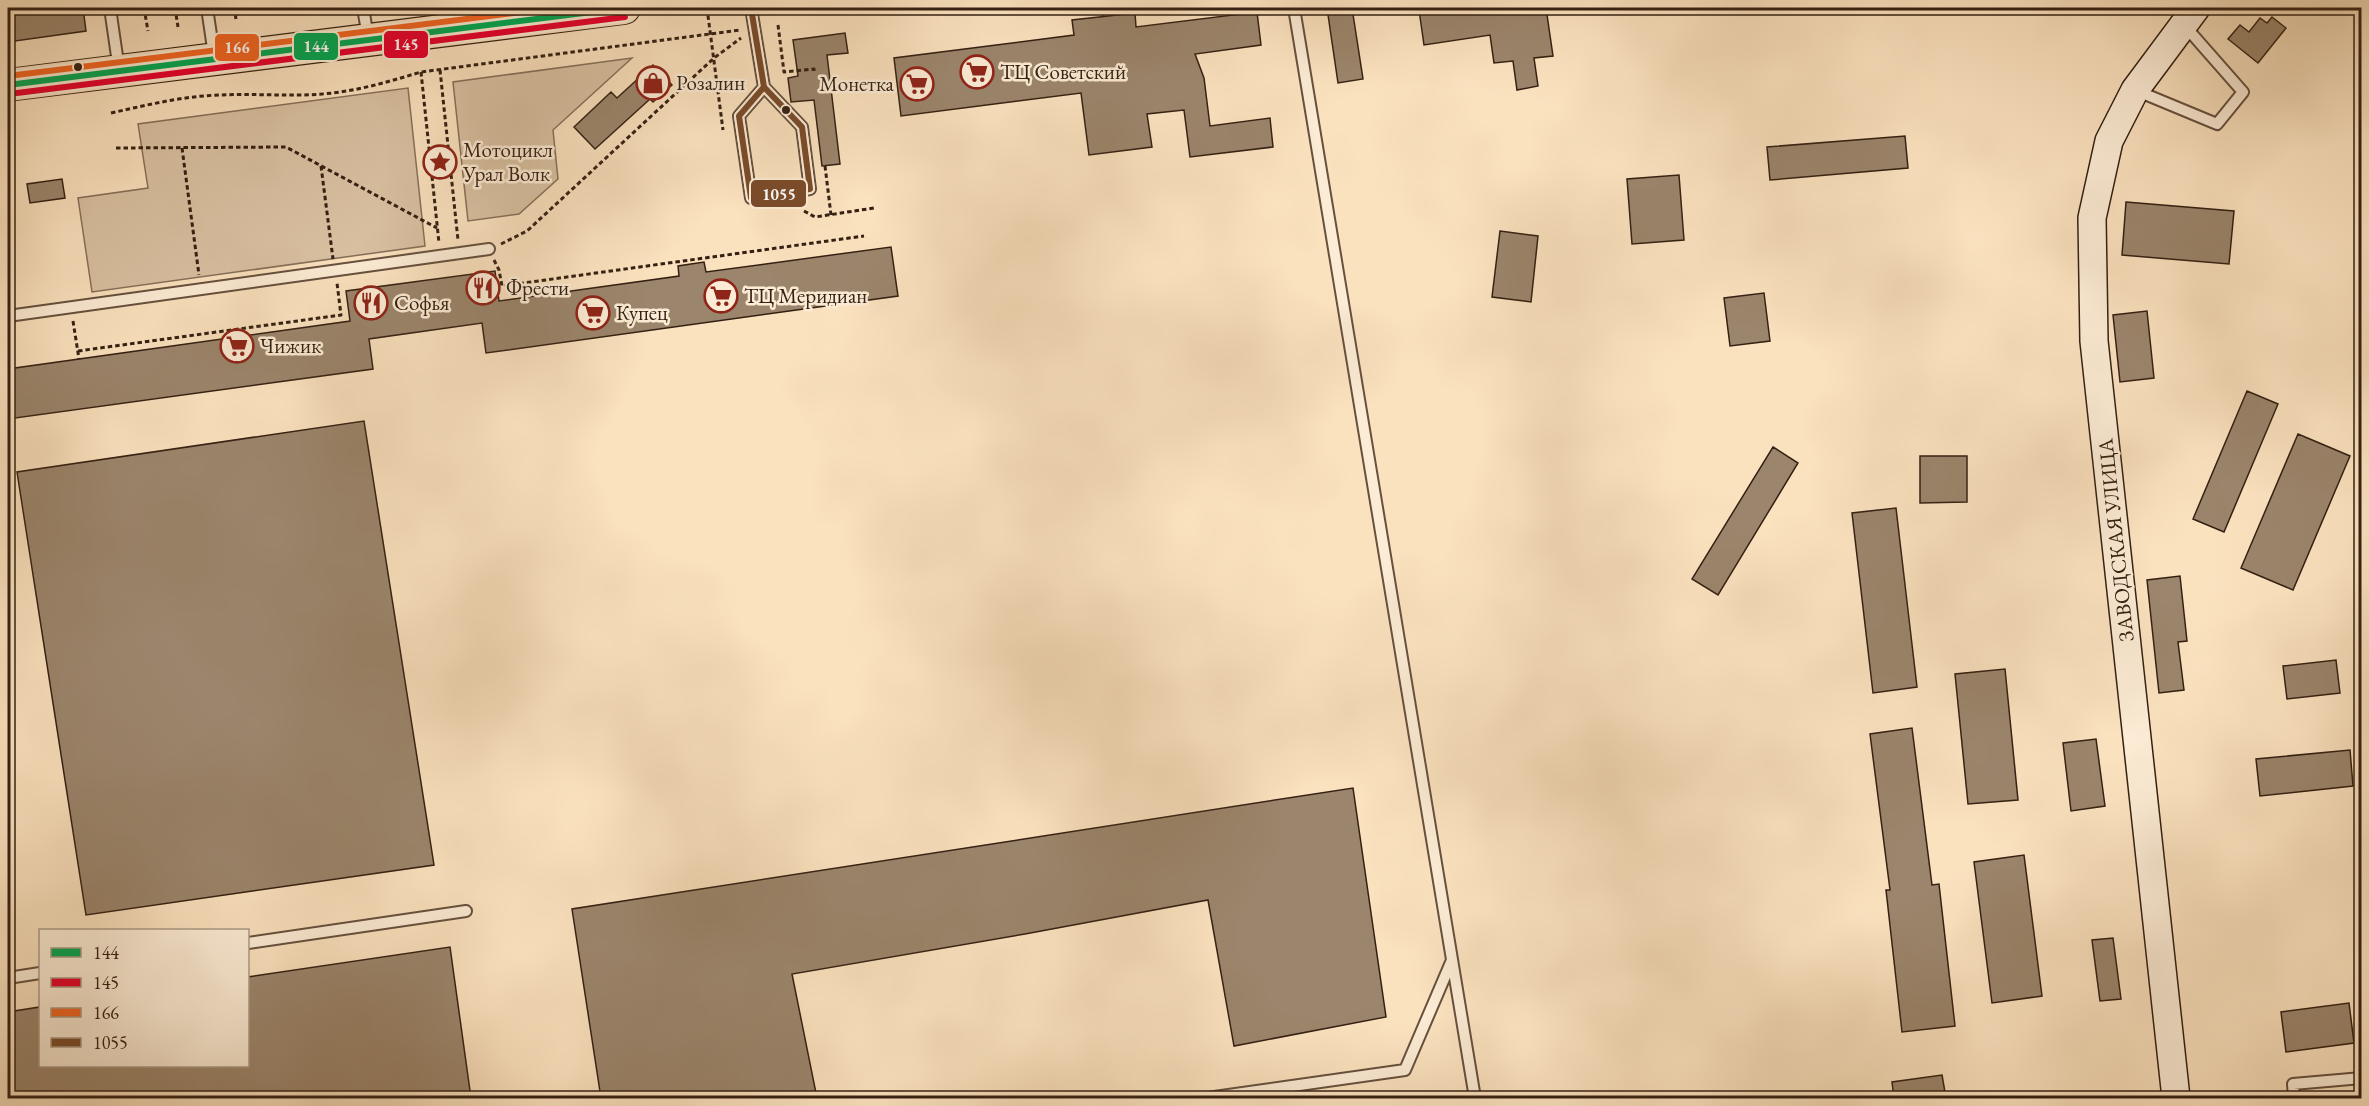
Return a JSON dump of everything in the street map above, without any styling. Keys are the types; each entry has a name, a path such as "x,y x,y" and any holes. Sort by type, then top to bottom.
{"main road":[{"path":"8,85 368,40 579,10 624,8"}],"street":[{"name":"ЗАВОДСКАЯ УЛИЦА","path":"2176,1098 2094,341 2092,218 2109,141 2135,90 2189,16"}],"lane":[{"path":"110,8 120,71"},
{"path":"207,8 215,59"},
{"path":"363,8 368,40"},
{"path":"751,8 764,87 802,128 810,189 751,198 739,116 764,87"},
{"path":"1294,8 1475,1098"},
{"path":"2135,90 2217,124 2243,92 2189,16"},
{"path":"8,316 489,249"},
{"path":"249,943 466,911"},
{"path":"1208,1098 1405,1070 1452,959"},
{"path":"8,978 39,973"},
{"path":"2294,1098 2293,1084 2361,1078"}],"path":[{"path":"144,8 148,31"},
{"path":"175,8 178,27"},
{"path":"234,8 236,19"},
{"path":"707,8 723,130"},
{"path":"873,12 908,8"},
{"path":"1102,8 1103,16"},
{"path":"778,25 784,72 814,69 814,74"},
{"path":"111,113 164,100 219,94 300,96 339,92 377,85 421,72 754,28"},
{"path":"754,28 714,58 527,231 489,249 499,270 502,286 864,236"},
{"path":"440,70 460,253"},
{"path":"421,72 441,256"},
{"path":"182,147 201,289"},
{"path":"116,148 286,147 437,228"},
{"path":"78,351 341,315 321,166"},
{"path":"825,166 831,215"},
{"path":"804,211 815,217 874,208"},
{"path":"72,307 79,359"}],"shaded area":[{"path":"632,58 553,130 558,179 519,214 468,221 453,82"},
{"path":"408,88 425,246 92,292 78,198 148,188 138,124"}],"building":[{"path":"8,8 83,8 86,31 8,42"},
{"path":"1327,8 1352,8 1363,79 1338,83"},
{"path":"1546,8 1553,56 1534,58 1538,86 1517,90 1513,61 1494,63 1490,35 1424,45 1419,10"},
{"path":"1257,12 1261,45 1195,54 1204,78 1210,126 1270,118 1273,147 1190,157 1184,110 1147,114 1152,147 1089,155 1081,93 901,116 894,58 1074,35 1072,20 1135,13 1136,27"},
{"path":"2272,17 2286,28 2258,63 2228,39 2240,25 2249,32 2260,18 2267,23"},
{"path":"845,33 848,53 827,55 840,164 822,166 814,100 791,102 788,78 798,76 793,40"},
{"path":"653,65 672,85 653,102 650,99 595,149 574,127 611,92 617,98"},
{"path":"1905,136 1908,168 1770,180 1767,147"},
{"path":"1679,175 1684,240 1632,244 1627,179"},
{"path":"62,179 65,198 30,203 27,184"},
{"path":"2126,202 2234,211 2229,264 2122,255"},
{"path":"1500,231 1538,236 1531,302 1492,297"},
{"path":"891,247 898,296 486,353 482,323 369,339 373,369 8,419 8,369 350,321 346,291 495,271 499,301 679,276 678,266 704,262 706,272"},
{"path":"1764,293 1770,341 1730,346 1724,298"},
{"path":"2147,311 2154,378 2120,382 2113,315"},
{"path":"2247,391 2278,404 2224,532 2193,519"},
{"path":"364,421 434,865 86,915 17,472"},
{"path":"2298,434 2350,456 2293,590 2241,568"},
{"path":"1773,447 1798,463 1718,595 1692,579"},
{"path":"1920,456 1967,456 1967,502 1920,503"},
{"path":"1896,508 1917,687 1873,693 1852,513"},
{"path":"2180,576 2187,641 2178,642 2184,690 2159,693 2147,580"},
{"path":"2336,660 2340,693 2287,699 2283,666"},
{"path":"2005,669 2018,800 1968,804 1955,674"},
{"path":"1912,728 1932,885 1939,884 1955,1026 1902,1032 1886,890 1890,890 1870,734"},
{"path":"2096,739 2105,806 2071,811 2063,743"},
{"path":"2350,750 2353,786 2260,796 2256,759"},
{"path":"1353,788 1386,1017 1234,1046 1208,900 792,974 817,1098 601,1098 572,909"},
{"path":"2024,855 2042,996 1992,1003 1974,862"},
{"path":"2113,938 2121,999 2100,1001 2092,940"},
{"path":"450,947 471,1098 8,1098 8,1012 39,1007 39,1067 249,1067 249,977"},
{"path":"2349,1003 2354,1043 2286,1052 2281,1012"},
{"path":"1942,1075 1946,1098 1894,1098 1892,1082"}],"transit line":[{"name":"166","path":"8,76 555,8"},
{"name":"144","path":"8,85 624,8"},
{"name":"1055","path":"751,8 764,87"},
{"name":"145","path":"9,94 625,17"},
{"name":"1055","path":"764,87 802,127 810,189 751,198 739,116 764,87"}],"place":[{"name":"ТЦ Советский","path":"977,72"},
{"name":"Розалин","path":"653,83"},
{"name":"Монетка","path":"917,84"},
{"name":"Мотоцикл Урал Волк","path":"440,162"},
{"name":"Фрести","path":"483,288"},
{"name":"ТЦ Меридиан","path":"721,296"},
{"name":"Софья","path":"371,303"},
{"name":"Купец","path":"593,313"},
{"name":"Чижик","path":"237,346"}]}
